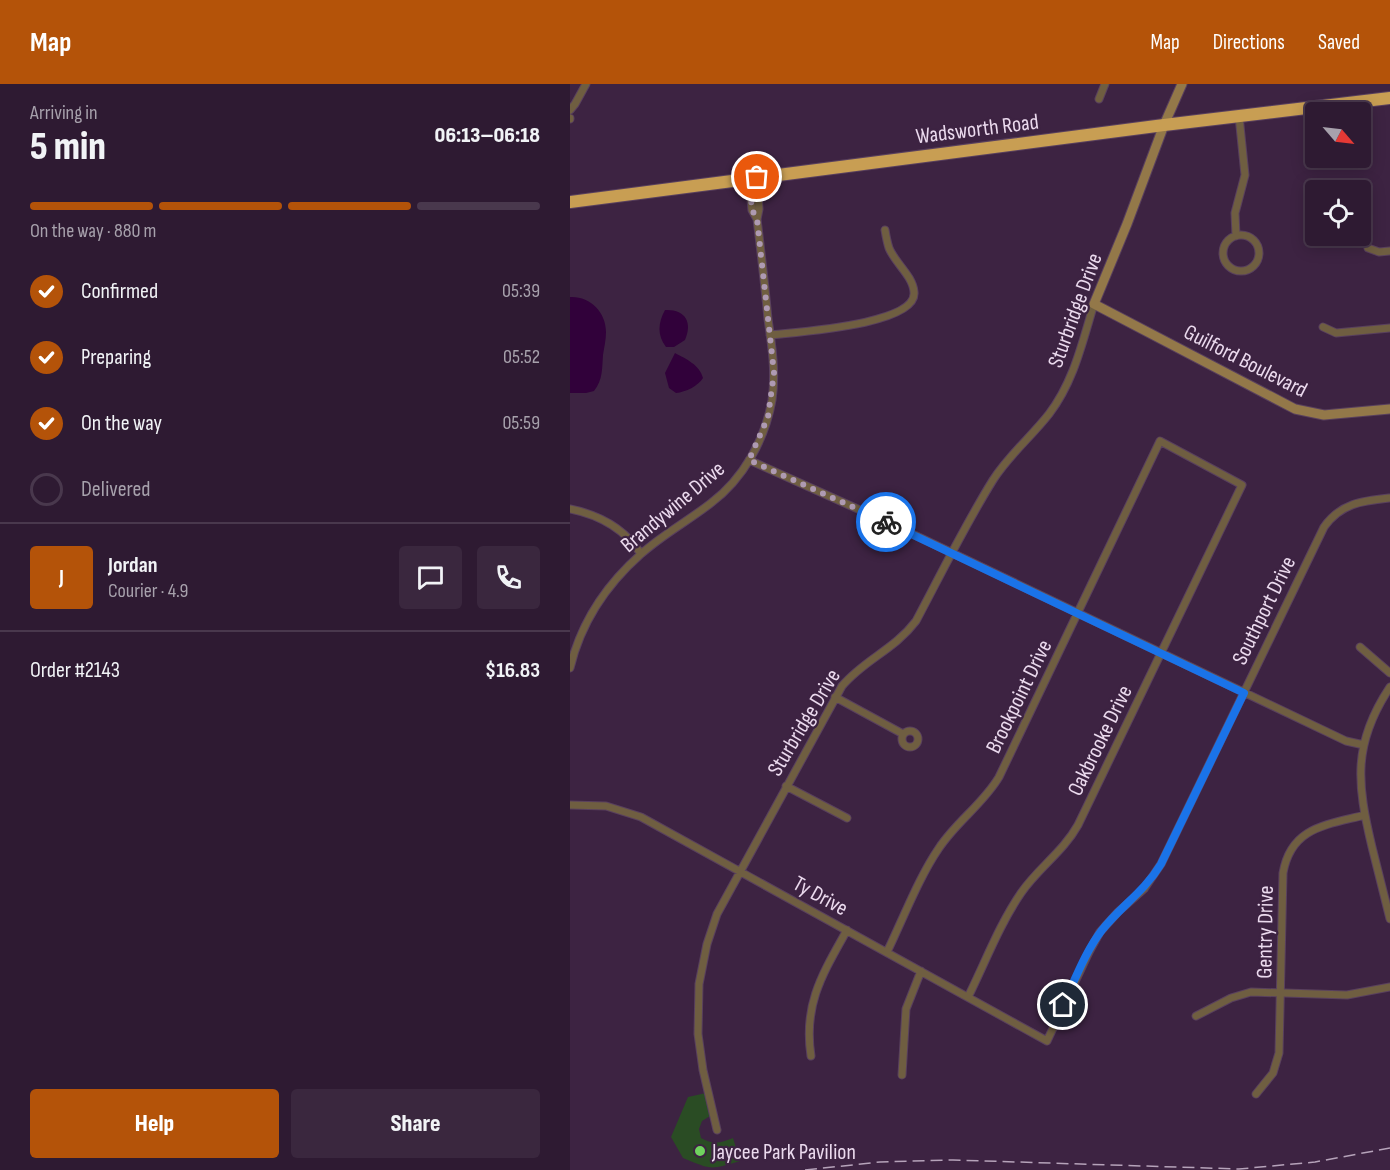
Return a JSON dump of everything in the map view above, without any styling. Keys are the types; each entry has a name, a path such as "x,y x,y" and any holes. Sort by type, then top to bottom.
{"highway":[{"name":"Wadsworth Road","path":"570,202 1390,98"}],"street":[{"path":"570,110 586,84"},
{"path":"1099,99 1105,84"},
{"name":"Sturbridge Drive","path":"717,1130 700,1052 697,1016 699,984 712,926 842,686 859,669 891,648 908,632 997,475 1023,441 1050,413 1067,384 1080,352 1094,304 1128,224 1164,125 1182,84"},
{"path":"1236,236 1235,213 1245,175 1239,116"},
{"name":"Brandywine Drive","path":"570,668 580,635 597,603 617,577 641,554 717,498 732,484 749,460 763,430 772,401 774,373 757,219 759,209 753,178"},
{"path":"770,335 867,322 907,308 912,302 914,290 889,249 885,230"},
{"path":"1236,236 1248,236 1257,244 1259,250 1258,261 1249,270 1243,272 1232,269 1224,260 1224,248 1231,238 1236,236"},
{"path":"1368,248 1379,252 1390,251"},
{"name":"Guilford Boulevard","path":"1094,304 1295,409 1324,415 1390,409"},
{"path":"1323,327 1336,333 1390,328"},
{"name":"Oakbrooke Drive","path":"968,997 1021,892 1065,845 1078,825 1242,484 1160,441"},
{"name":"Brookpoint Drive","path":"887,952 938,849 957,825 985,798 999,777 1160,441"},
{"path":"749,460 953,553 1346,741 1364,745"},
{"name":"Southport Drive","path":"1047,1041 1100,932 1144,889 1161,864 1324,527 1341,509 1361,501 1390,498"},
{"path":"570,509 584,512 609,523 628,536 641,554"},
{"path":"1360,647 1390,673"},
{"path":"1390,687 1375,714 1364,745 1360,776 1365,815 1390,920"},
{"path":"835,697 903,734"},
{"path":"786,786 847,818"},
{"name":"Ty Drive","path":"570,805 606,806 632,813 1047,1041"},
{"name":"Gentry Drive","path":"1256,1094 1268,1081 1277,1064 1280,1045 1283,873 1287,856 1297,841 1311,830 1365,815"},
{"path":"811,1056 809,1019 814,994 847,930"},
{"path":"902,1076 906,1009 921,971"},
{"path":"1196,1017 1240,994 1347,995 1390,987"}],"green space":[{"path":"706,1093 710,1116 702,1121 699,1129 701,1138 709,1142 717,1142 733,1138 740,1161 716,1167 700,1165 683,1158 671,1137 688,1097"}],"shaded area":[{"path":"570,297 590,302 600,312 605,325 606,338 601,378 594,391 586,393 570,393"},
{"path":"665,310 682,314 687,322 685,340 674,347 666,347 660,333 660,324"},
{"path":"675,353 696,366 703,378 691,388 676,393 669,388 665,373"}],"railway":[{"path":"805,1170 880,1162 953,1160 1239,1169 1315,1162 1390,1148"}],"way so far":[{"path":"757,177 749,178 752,210 757,219 774,373 772,401 768,417 749,460 886,522"}],"place":[{"name":"Jaycee Park Pavilion","path":"700,1151"}],"route":[{"path":"886,522 1244,693 1161,864 1144,889 1100,932 1063,1005"}]}
